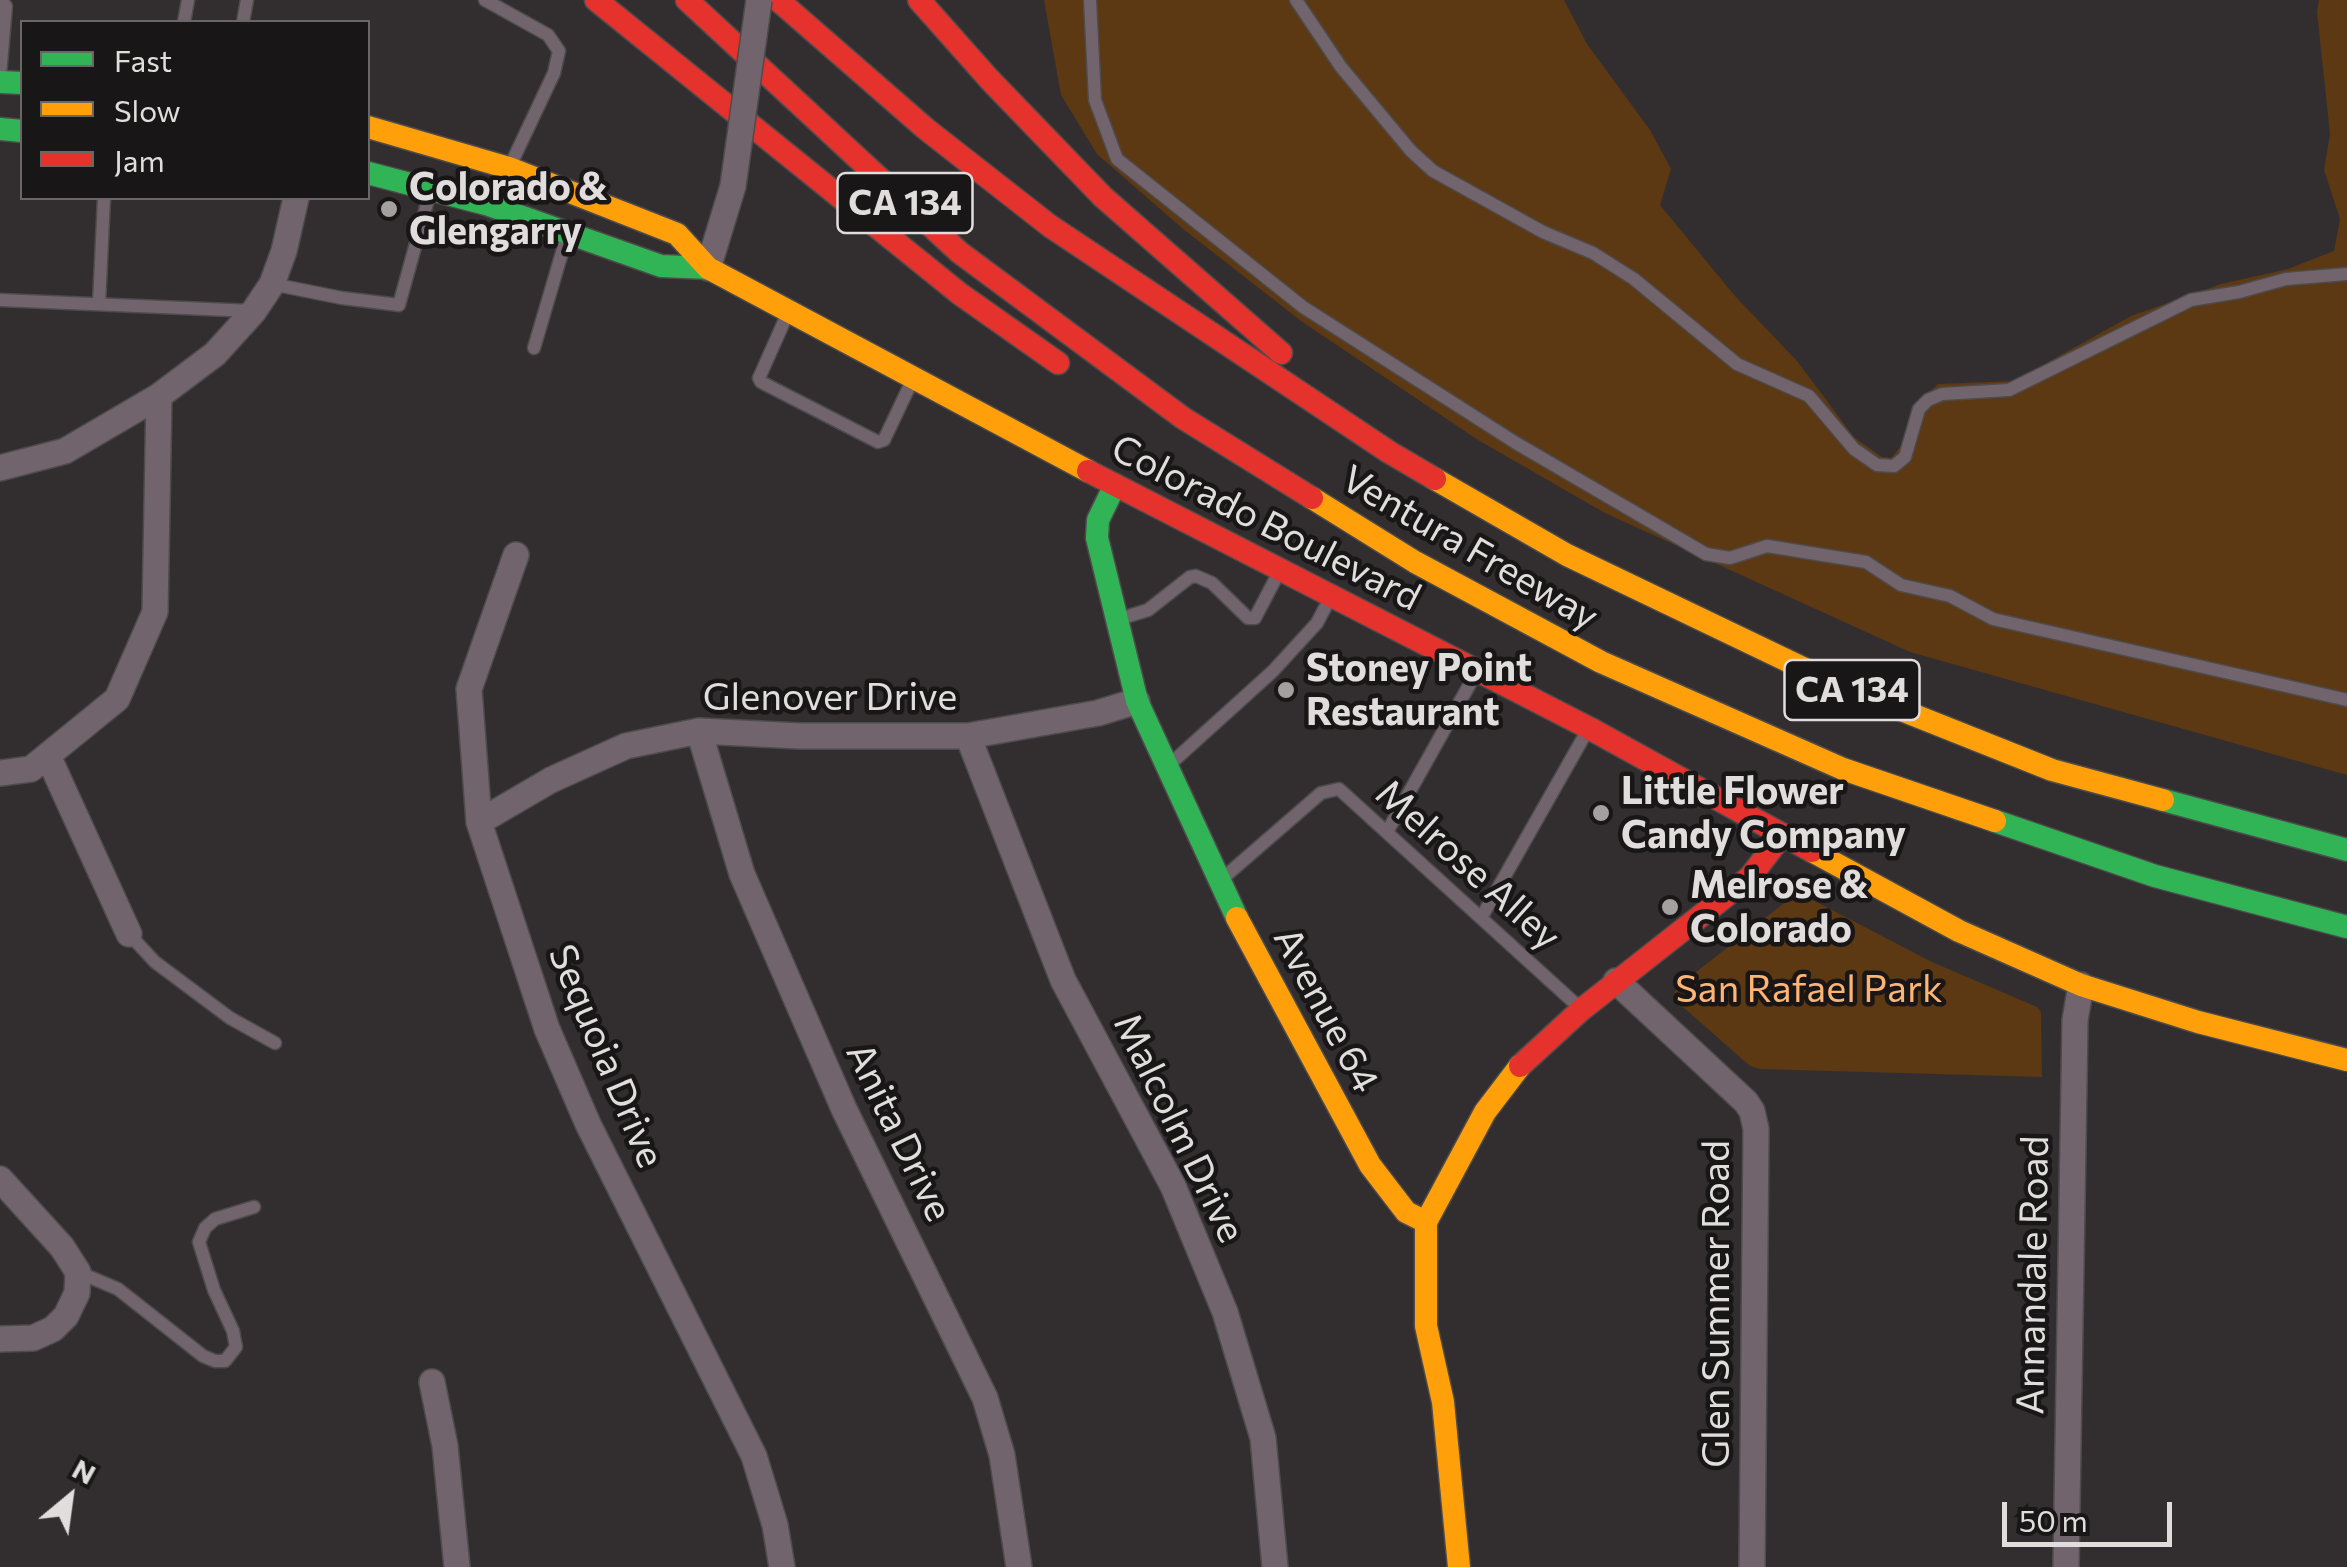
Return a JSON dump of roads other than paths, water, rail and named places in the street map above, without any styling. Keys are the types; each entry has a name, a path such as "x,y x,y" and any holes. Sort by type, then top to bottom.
{"main road":[{"path":"596,0 960,294 1082,380"},
{"name":"Ventura Freeway","path":"687,0 959,252 1183,418 1415,562 1601,662 1844,769 2136,870 2347,927"},
{"name":"Ventura Freeway","path":"778,0 844,60 1050,226 1389,452 1567,555 1836,684 2052,770 2347,850"},
{"path":"919,0 1103,197 1212,290 1389,452"},
{"name":"Colorado Boulevard","path":"370,128 510,168 677,234 708,268 788,312 1589,728 1958,932 2081,985 2198,1022 2347,1060"},
{"name":"Colorado Boulevard","path":"370,173 569,232 661,266 708,268"},
{"path":"1203,328 1212,357"},
{"path":"1140,387 1206,402"},
{"path":"1176,440 1319,527 1415,562"},
{"path":"1317,474 1377,512"},
{"name":"Avenue 64","path":"1115,485 1102,509 1097,538 1136,701 1218,882 1370,1165 1406,1212 1426,1222"},
{"path":"2004,776 2060,796"},
{"path":"1939,777 2141,847"},
{"path":"1459,1567 1445,1418 1426,1326 1426,1222 1485,1112 1515,1071 1616,981 1750,877 1782,835"},
{"path":"2218,869 2347,904"}],"street":[{"path":"708,268 733,186 759,0"},
{"path":"0,468 65,451 159,396 216,354 254,312 272,284 296,200"},
{"path":"0,773 31,769 118,698 155,612 159,396"},
{"name":"Sequoia Drive","path":"516,554 469,689 479,822 546,1029 588,1124 754,1456 776,1526 782,1567"},
{"name":"Glenover Drive","path":"479,822 551,780 626,746 699,731 800,736 968,736 1098,713 1136,701"},
{"name":"Anita Drive","path":"699,731 742,874 844,1109 985,1398 1002,1455 1019,1567"},
{"name":"Malcolm Drive","path":"968,736 1063,980 1173,1186 1225,1312 1264,1438 1276,1567"},
{"path":"48,756 129,934"},
{"name":"Glen Summer Road","path":"1616,981 1752,1111 1756,1149 1752,1567"},
{"name":"Annandale Road","path":"2066,1567 2075,1020 2081,985"},
{"path":"0,1179 62,1247 78,1272 77,1293 66,1316 53,1329 33,1338 0,1338"},
{"path":"432,1382 444,1446 457,1567"}],"lane":[{"path":"0,80 6,6 1,0"},
{"path":"485,0 548,35 559,52 554,73 510,168"},
{"path":"1090,0 1095,100 1117,159 1303,306 1516,443 1706,554 1730,558 1767,546 1849,558 1866,562 1901,584 1950,596 1994,619 2347,700"},
{"path":"1296,0 1341,67 1410,151 1433,170 1634,279 1737,364 1809,396 1854,449 1878,465 1894,466 1905,456 1919,409 1942,394 2008,390 2191,300 2224,296 2286,279 2347,274"},
{"path":"272,284 399,305 430,188"},
{"path":"99,304 104,200"},
{"path":"534,348 569,232"},
{"path":"0,300 254,312"},
{"path":"788,312 760,382 878,442 884,440 914,377"},
{"path":"1117,620 1148,610 1196,576 1212,583 1248,618 1254,618 1280,570"},
{"path":"1166,768 1274,671 1317,623 1331,596"},
{"path":"1387,832 1477,671"},
{"path":"1481,918 1589,728"},
{"name":"Melrose Alley","path":"1218,882 1321,794 1339,789 1581,1010"},
{"path":"129,934 156,962 230,1018 275,1044"},
{"path":"78,1272 118,1289 203,1356 226,1360 236,1348 234,1330 214,1290 199,1242 204,1228 215,1219 254,1207"}],"place":[{"name":"Colorado & Glengarry","path":"389,209"},
{"name":"Stoney Point Restaurant","path":"1286,690"},
{"name":"Little Flower Candy Company","path":"1601,813"},
{"name":"Melrose & Colorado","path":"1670,907"}],"park label":[{"name":"San Rafael Park","path":"1809,989"}]}
